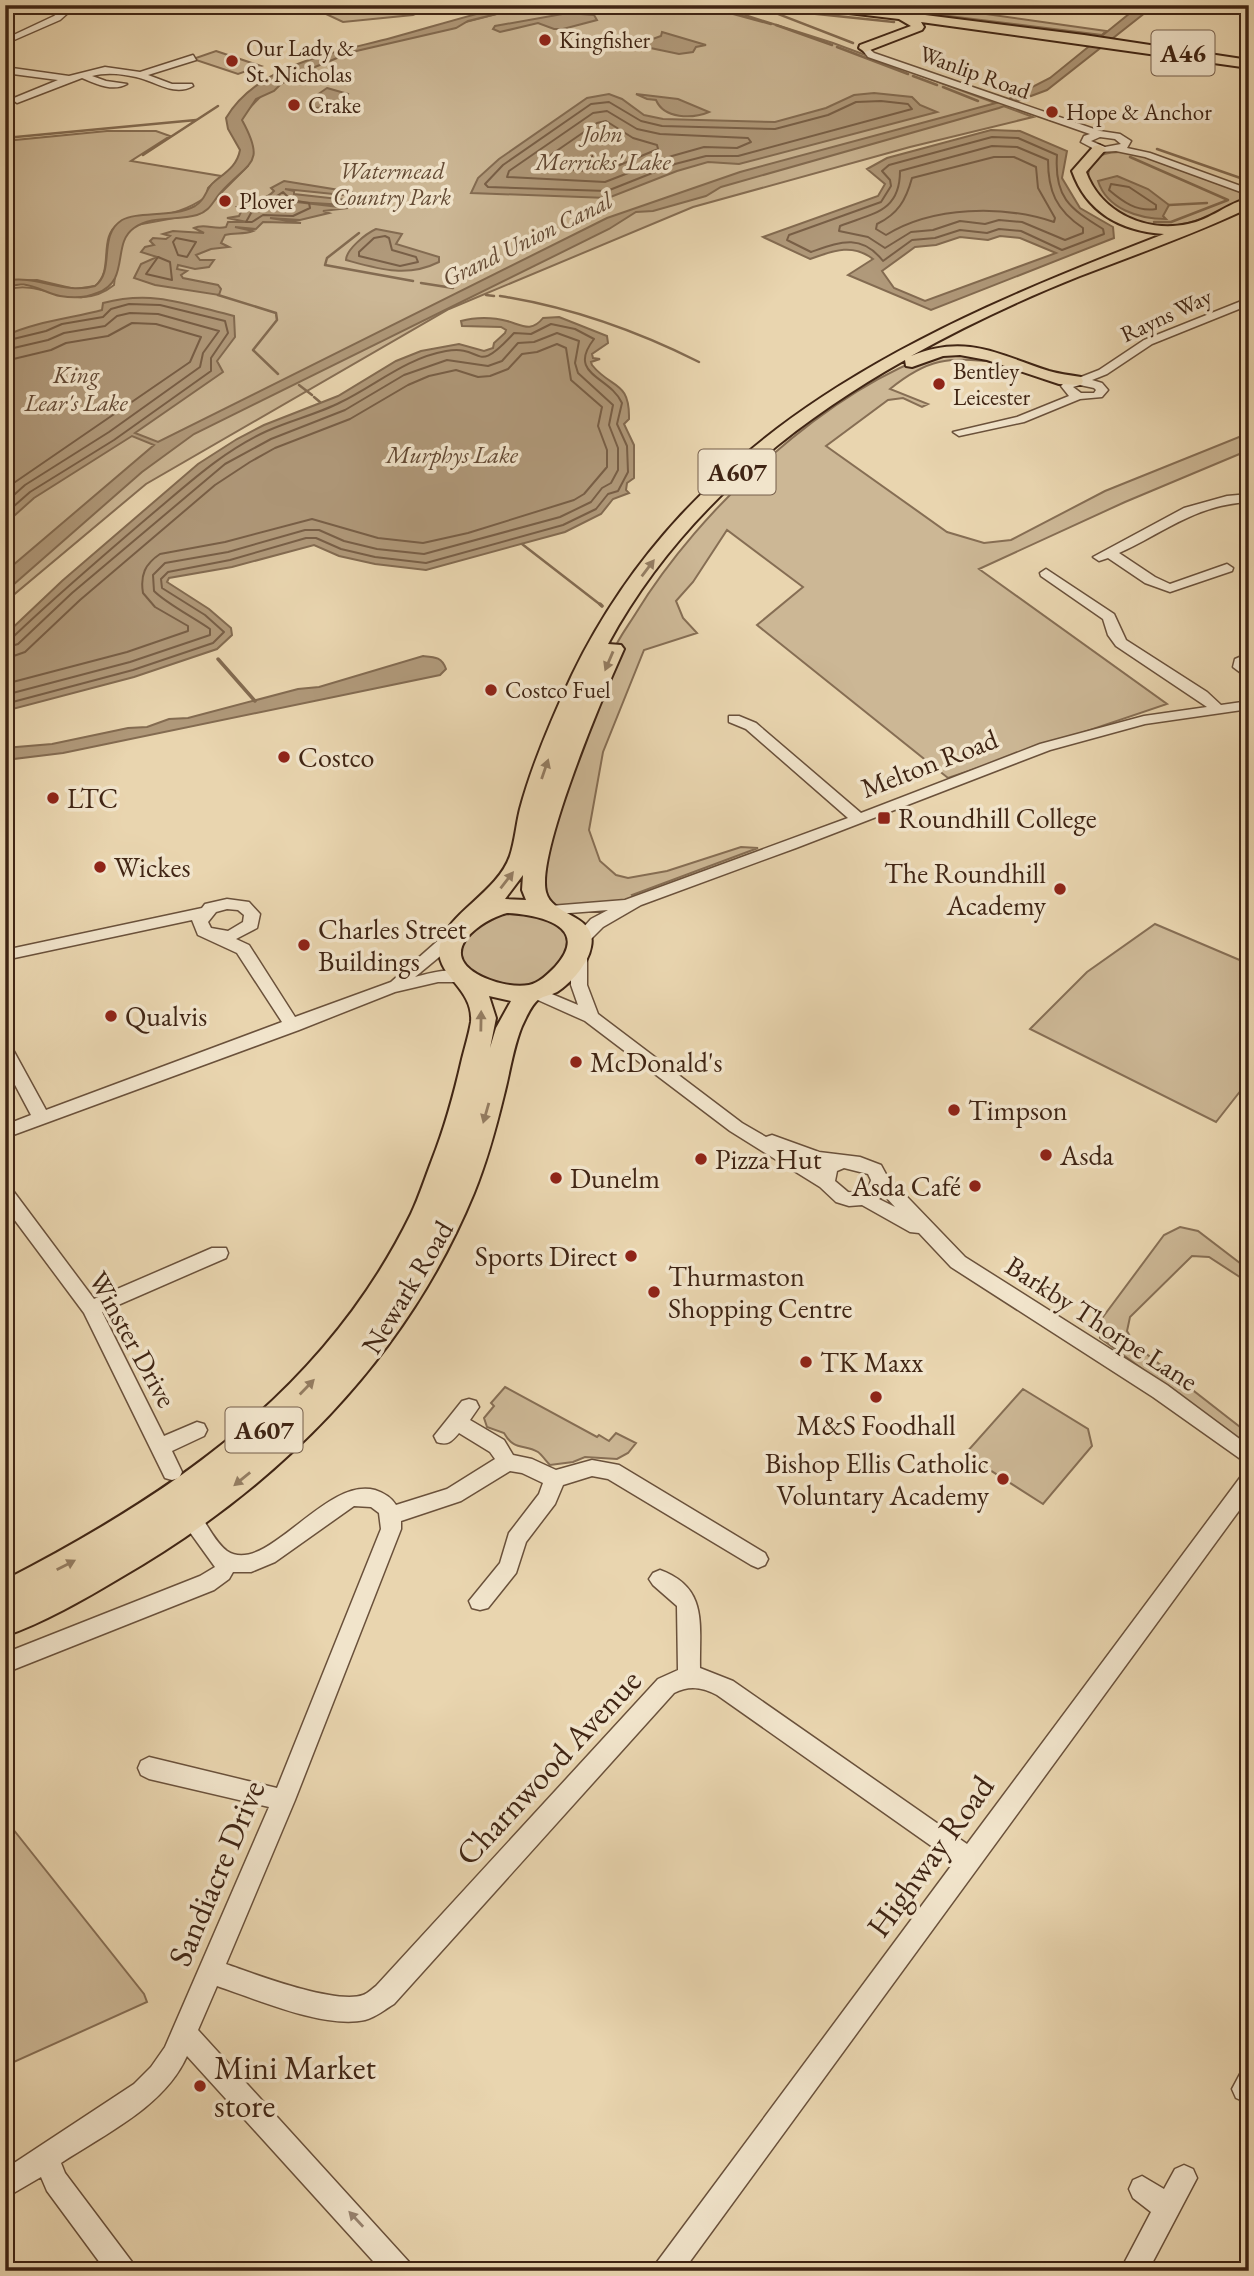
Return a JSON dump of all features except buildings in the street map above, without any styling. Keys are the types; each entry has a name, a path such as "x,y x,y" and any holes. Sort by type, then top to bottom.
{"highway":[{"name":"A46","path":"815,5 898,11 1249,59"},
{"path":"884,5 898,11"},
{"name":"A46","path":"849,6 1087,37"},
{"path":"849,6 906,18 917,24 918,27 914,29 865,48"},
{"name":"A46","path":"1120,42 1249,59"},
{"path":"1102,139 1079,171 1082,183 1088,195 1102,209 1126,222 1139,234 1139,242 1105,262"},
{"name":"A607","path":"466,924 516,868 531,808 550,754 570,702 596,648 636,584 706,500 789,426 884,363 948,328 1210,221 1249,202"},
{"name":"A607","path":"547,910 533,888 538,859 551,810 612,651 646,597 681,550 721,504 770,458 859,391 892,371 966,330 1181,242 1249,211"},
{"path":"1126,222 1154,229 1173,229 1210,221"},
{"path":"993,357 980,349 976,338 979,331 1005,313"},
{"path":"892,371 942,351 962,350 993,357 1075,387"},
{"path":"507,906 547,910 569,921 579,946 561,976 533,993 494,989 467,979 456,969 450,956 452,943 466,924 507,906"},
{"name":"Newark Road","path":"5,1596 92,1552 156,1513 230,1460 288,1408 355,1331 403,1260 419,1227 460,1122 484,1018 480,1002 467,979"},
{"name":"Newark Road","path":"5,1622 107,1570 191,1518 235,1485 307,1422 350,1377 400,1310 428,1261 460,1194 482,1128 511,1020 533,993"}],"street":[{"path":"5,15 22,5 57,8"},
{"path":"5,43 57,18 74,5"},
{"path":"5,29 26,33"},
{"name":"Wanlip Road","path":"865,48 871,55 1102,139"},
{"path":"140,75 193,58"},
{"path":"5,70 69,79"},
{"path":"17,100 69,79 114,70 140,75 177,90 189,86"},
{"path":"84,76 103,86 123,84"},
{"name":"Wanlip Road","path":"1075,128 1087,138 1089,145 1102,139"},
{"path":"1102,139 1125,140 1147,155"},
{"path":"1102,139 1118,149 1147,155 1249,192"},
{"path":"1118,149 1126,145 1125,140"},
{"name":"Rayns Way","path":"959,432 1020,420 1103,372 1148,342 1249,301"},
{"name":"Rayns Way","path":"1075,387 1090,381 1101,387 1103,372"},
{"path":"1228,568 1168,592 1105,555 1163,521 1210,502 1249,498"},
{"path":"1046,573 1109,617 1121,643 1202,695 1218,710"},
{"path":"1249,657 1240,662 1240,667 1249,675"},
{"name":"Melton Road","path":"547,910 605,907 636,901 1060,742 1144,720 1249,705"},
{"path":"734,719 751,726 859,819"},
{"name":"Melton Road","path":"579,946 597,923 636,901"},
{"path":"5,955 170,922 204,913 219,905 243,906 252,914 243,949"},
{"path":"204,913 200,921 211,934 238,934 246,929"},
{"path":"170,922 211,934 243,949 293,1026"},
{"path":"391,987 466,924"},
{"path":"579,946 579,985 591,1017"},
{"path":"5,1132 391,987 417,979 449,975 467,979"},
{"name":"Barkby Thorpe Lane","path":"533,993 591,1017 736,1127 826,1182 836,1195 844,1199 865,1199 928,1233"},
{"path":"5,1051 42,1119"},
{"name":"Barkby Thorpe Lane","path":"736,1127 817,1158 868,1165 928,1233 958,1262 1160,1391 1249,1457"},
{"path":"826,1182 828,1171 845,1161"},
{"path":"865,1199 877,1191 880,1180"},
{"name":"Winster Drive","path":"5,1193 91,1309 172,1472"},
{"path":"91,1309 219,1253"},
{"path":"456,1421 497,1446 507,1462"},
{"name":"Winster Drive","path":"160,1447 197,1430"},
{"path":"191,1518 219,1556 241,1566 267,1558 350,1499 361,1496 376,1499 388,1506 392,1516 454,1495 507,1462 525,1465 555,1479 592,1468 612,1471 750,1547"},
{"path":"492,1595 509,1567 516,1539 548,1498 555,1479"},
{"name":"Highway Road","path":"666,2271 1249,1481"},
{"name":"Sandiacre Drive","path":"5,2185 143,2093 160,2076 174,2056 284,1800 391,1529 392,1516"},
{"path":"5,1663 208,1583 222,1573 228,1562"},
{"path":"660,1579 688,1603 689,1676"},
{"name":"Charnwood Avenue","path":"212,1972 324,2006 349,2010 366,2007 385,1995 666,1686 689,1676 703,1676 726,1688 969,1858"},
{"path":"149,1768 284,1800"},
{"path":"183,2033 400,2271"},
{"path":"46,2158 56,2182 123,2271"},
{"path":"1133,2271 1184,2178"},
{"path":"1142,2189 1168,2208"}],"green space":[{"path":"435,5 413,15 343,22 309,6"},
{"name":"Watermead Country Park","path":"531,5 714,5 833,43 1033,117 910,147 693,207 449,309 146,484 5,602 5,295 10,289 35,288 73,297 87,297 114,285 118,249 131,226 201,213 248,166 236,122 264,93 343,54"},
{"path":"888,5 922,5 1106,31 1102,35 908,11"},
{"path":"216,51 261,66 238,74 193,59"},
{"path":"107,131 156,131 170,136 131,161 221,176 208,188 206,197 187,208 173,213 130,218 112,229 104,272 95,286 75,289 37,280 5,281 5,141"},
{"path":"1106,153 1140,155 1249,195 1249,198 1184,224 1167,226 1133,221 1111,211 1088,187 1089,170 1095,159"},
{"path":"942,351 996,362 951,360 916,371 890,389 928,404 922,407 903,398 888,400 826,446 947,532 984,543 1011,540 1105,491 1249,433 1249,450 1125,502 979,569 1167,704 948,778 757,625 803,587 727,530 693,582 676,601 683,618 697,633 644,650 603,752 589,830 600,861 616,875 628,878 667,871 741,847 758,848 632,895 636,901 553,911 580,940 535,992 469,980 452,943 459,931 526,906 550,844 614,649 662,574 730,495 811,423 854,393 898,369"},
{"path":"1155,924 1249,964 1249,1080 1216,1122 1030,1029 1087,972"},
{"path":"1180,1227 1198,1231 1249,1270 1249,1283 1209,1257 1192,1256 1130,1317 1127,1331 1135,1345 1249,1434 1249,1447 1100,1338 1100,1321 1164,1235"},
{"path":"505,1387 597,1437 599,1435 609,1441 616,1433 636,1443 628,1453 617,1459 585,1457 573,1462 550,1465 538,1452 515,1445 504,1433 487,1427 484,1418 494,1406 491,1403"},
{"path":"1023,1389 1088,1429 1092,1446 1043,1504 965,1454"},
{"path":"5,1819 144,1994 147,2002 5,2066"}],"water":[{"path":"511,5 533,5 468,21 456,28 352,52 305,71 256,99 242,120 253,145 252,161 202,213 149,221 134,228 123,243 114,280 93,295 60,296 25,285 11,286 5,291 5,281 16,280 72,288 95,286 105,271 110,235 122,220 177,212 199,203 211,185 239,156 240,150 228,129 226,118 240,100 257,85 277,73 322,56"},
{"name":"King Lear's Lake","path":"1140,5 1155,5 1047,90 999,108 721,187 706,196 653,211 636,212 609,229 194,434 142,472 5,592 5,572 154,445 132,436 34,498 5,524 5,336 40,324 102,310 103,303 121,299 169,300 234,316 235,337 217,361 223,372 135,433 158,442 607,218 740,172 1007,100 1050,78"},
{"path":"568,13 594,15 597,20 563,29 554,29 538,23 500,32 493,29 495,26"},
{"path":"662,32 706,45 696,47 693,52 679,54 639,44 661,36"},
{"path":"327,88 348,94 343,107 310,108 307,102"},
{"name":"John Merricks' Lake","path":"874,93 912,97 920,105 937,112 739,164 708,162 608,198 471,193 478,178 499,159 587,98 609,94 622,99 644,115 663,119 775,122 826,108 854,95"},
{"path":"636,94 678,99 709,112 695,116 679,116 665,111 656,100"},
{"path":"991,130 1020,131 1067,151 1062,178 1080,208 1113,227 1114,238 931,310 848,275 873,259 865,254 842,250 810,259 763,237 878,196 885,184 867,169 887,158","holes":["1000,236 1020,238 1056,253 925,301 894,288 882,271 915,247 936,245 960,237 988,240"]},
{"path":"1117,176 1148,189 1169,205 1163,216 1166,219 1135,214 1109,199 1098,181"},
{"path":"284,181 351,192 343,195 285,189 294,191 294,194 348,200 346,205 296,202 348,208 323,211 329,213 300,220 270,218 301,223 263,222 256,229 235,227 253,231 225,235 221,243 229,247 211,249 196,255 200,260 214,260 209,267 195,269 178,265 177,269 187,271 181,275 183,278 218,285 221,289 219,295 155,285 134,278 141,264 157,257 141,252 145,247 154,245 150,241 153,238 166,239 170,236 163,234 173,231 204,233 194,228 222,228 226,227 228,222 247,222 227,218 239,216 241,212 237,207 246,207 249,201 268,196 274,191 271,188"},
{"path":"376,229 402,234 396,244 439,257 439,262 404,271 381,269 346,260 357,243"},
{"name":"Murphys Lake","path":"559,317 607,336 608,343 592,354 593,358 600,359 591,362 599,373 623,391 628,406 629,419 624,424 634,445 634,478 627,483 626,490 629,493 613,499 601,514 565,532 426,570 375,564 339,556 314,545 232,567 169,578 167,582 209,609 231,628 232,635 217,649 134,677 5,711 5,635 62,581 198,464 264,425 338,396 396,361 421,351 459,344 484,351 493,348 494,343 506,330 501,327 462,326 461,321 490,318 530,327 543,318"},
{"path":"423,656 438,658 446,669 440,675 63,753 5,760 5,748 52,744 128,728 147,727 169,719 188,718 298,689 319,687"}],"waterway":[{"path":"701,5 771,24"},
{"path":"750,7 764,8"},
{"path":"764,8 894,22"},
{"path":"764,8 853,43"},
{"path":"776,25 832,45"},
{"path":"837,47 908,74"},
{"path":"913,76 937,85"},
{"path":"943,87 978,101"},
{"path":"143,155 218,106"},
{"path":"5,138 196,120"},
{"path":"1157,149 1249,181"},
{"path":"1130,157 1228,200 1171,222 1154,222"},
{"path":"1169,205 1207,203"},
{"path":"359,233 327,258 325,265 413,281"},
{"name":"Grand Union Canal","path":"421,283 453,288"},
{"path":"218,295 276,313 277,320 253,350 278,374"},
{"path":"486,295 494,296"},
{"path":"500,296 552,306 602,321 699,362"},
{"path":"299,385 312,395"},
{"path":"314,397 320,402"},
{"path":"522,544 602,606 600,604"},
{"path":"218,659 255,701"}],"place":[{"name":"Kingfisher","path":"545,40"},
{"name":"Our Lady & St. Nicholas","path":"232,61"},
{"name":"Crake","path":"294,105"},
{"name":"Hope & Anchor","path":"1052,112"},
{"name":"Plover","path":"225,201"},
{"name":"Bentley Leicester","path":"939,384"},
{"name":"Costco Fuel","path":"491,690"},
{"name":"Costco","path":"284,757"},
{"name":"LTC","path":"53,798"},
{"name":"Roundhill College","path":"884,818"},
{"name":"Wickes","path":"100,867"},
{"name":"The Roundhill Academy","path":"1060,889"},
{"name":"Charles Street Buildings","path":"304,945"},
{"name":"Qualvis","path":"111,1016"},
{"name":"McDonald's","path":"576,1062"},
{"name":"Timpson","path":"954,1110"},
{"name":"Asda","path":"1046,1155"},
{"name":"Pizza Hut","path":"701,1159"},
{"name":"Dunelm","path":"556,1178"},
{"name":"Asda Café","path":"975,1186"},
{"name":"Sports Direct","path":"631,1256"},
{"name":"Thurmaston Shopping Centre","path":"654,1292"},
{"name":"TK Maxx","path":"806,1362"},
{"name":"M&S Foodhall","path":"876,1397"},
{"name":"Bishop Ellis Catholic Voluntary Academy","path":"1003,1479"},
{"name":"Mini Market store","path":"200,2086"}]}
